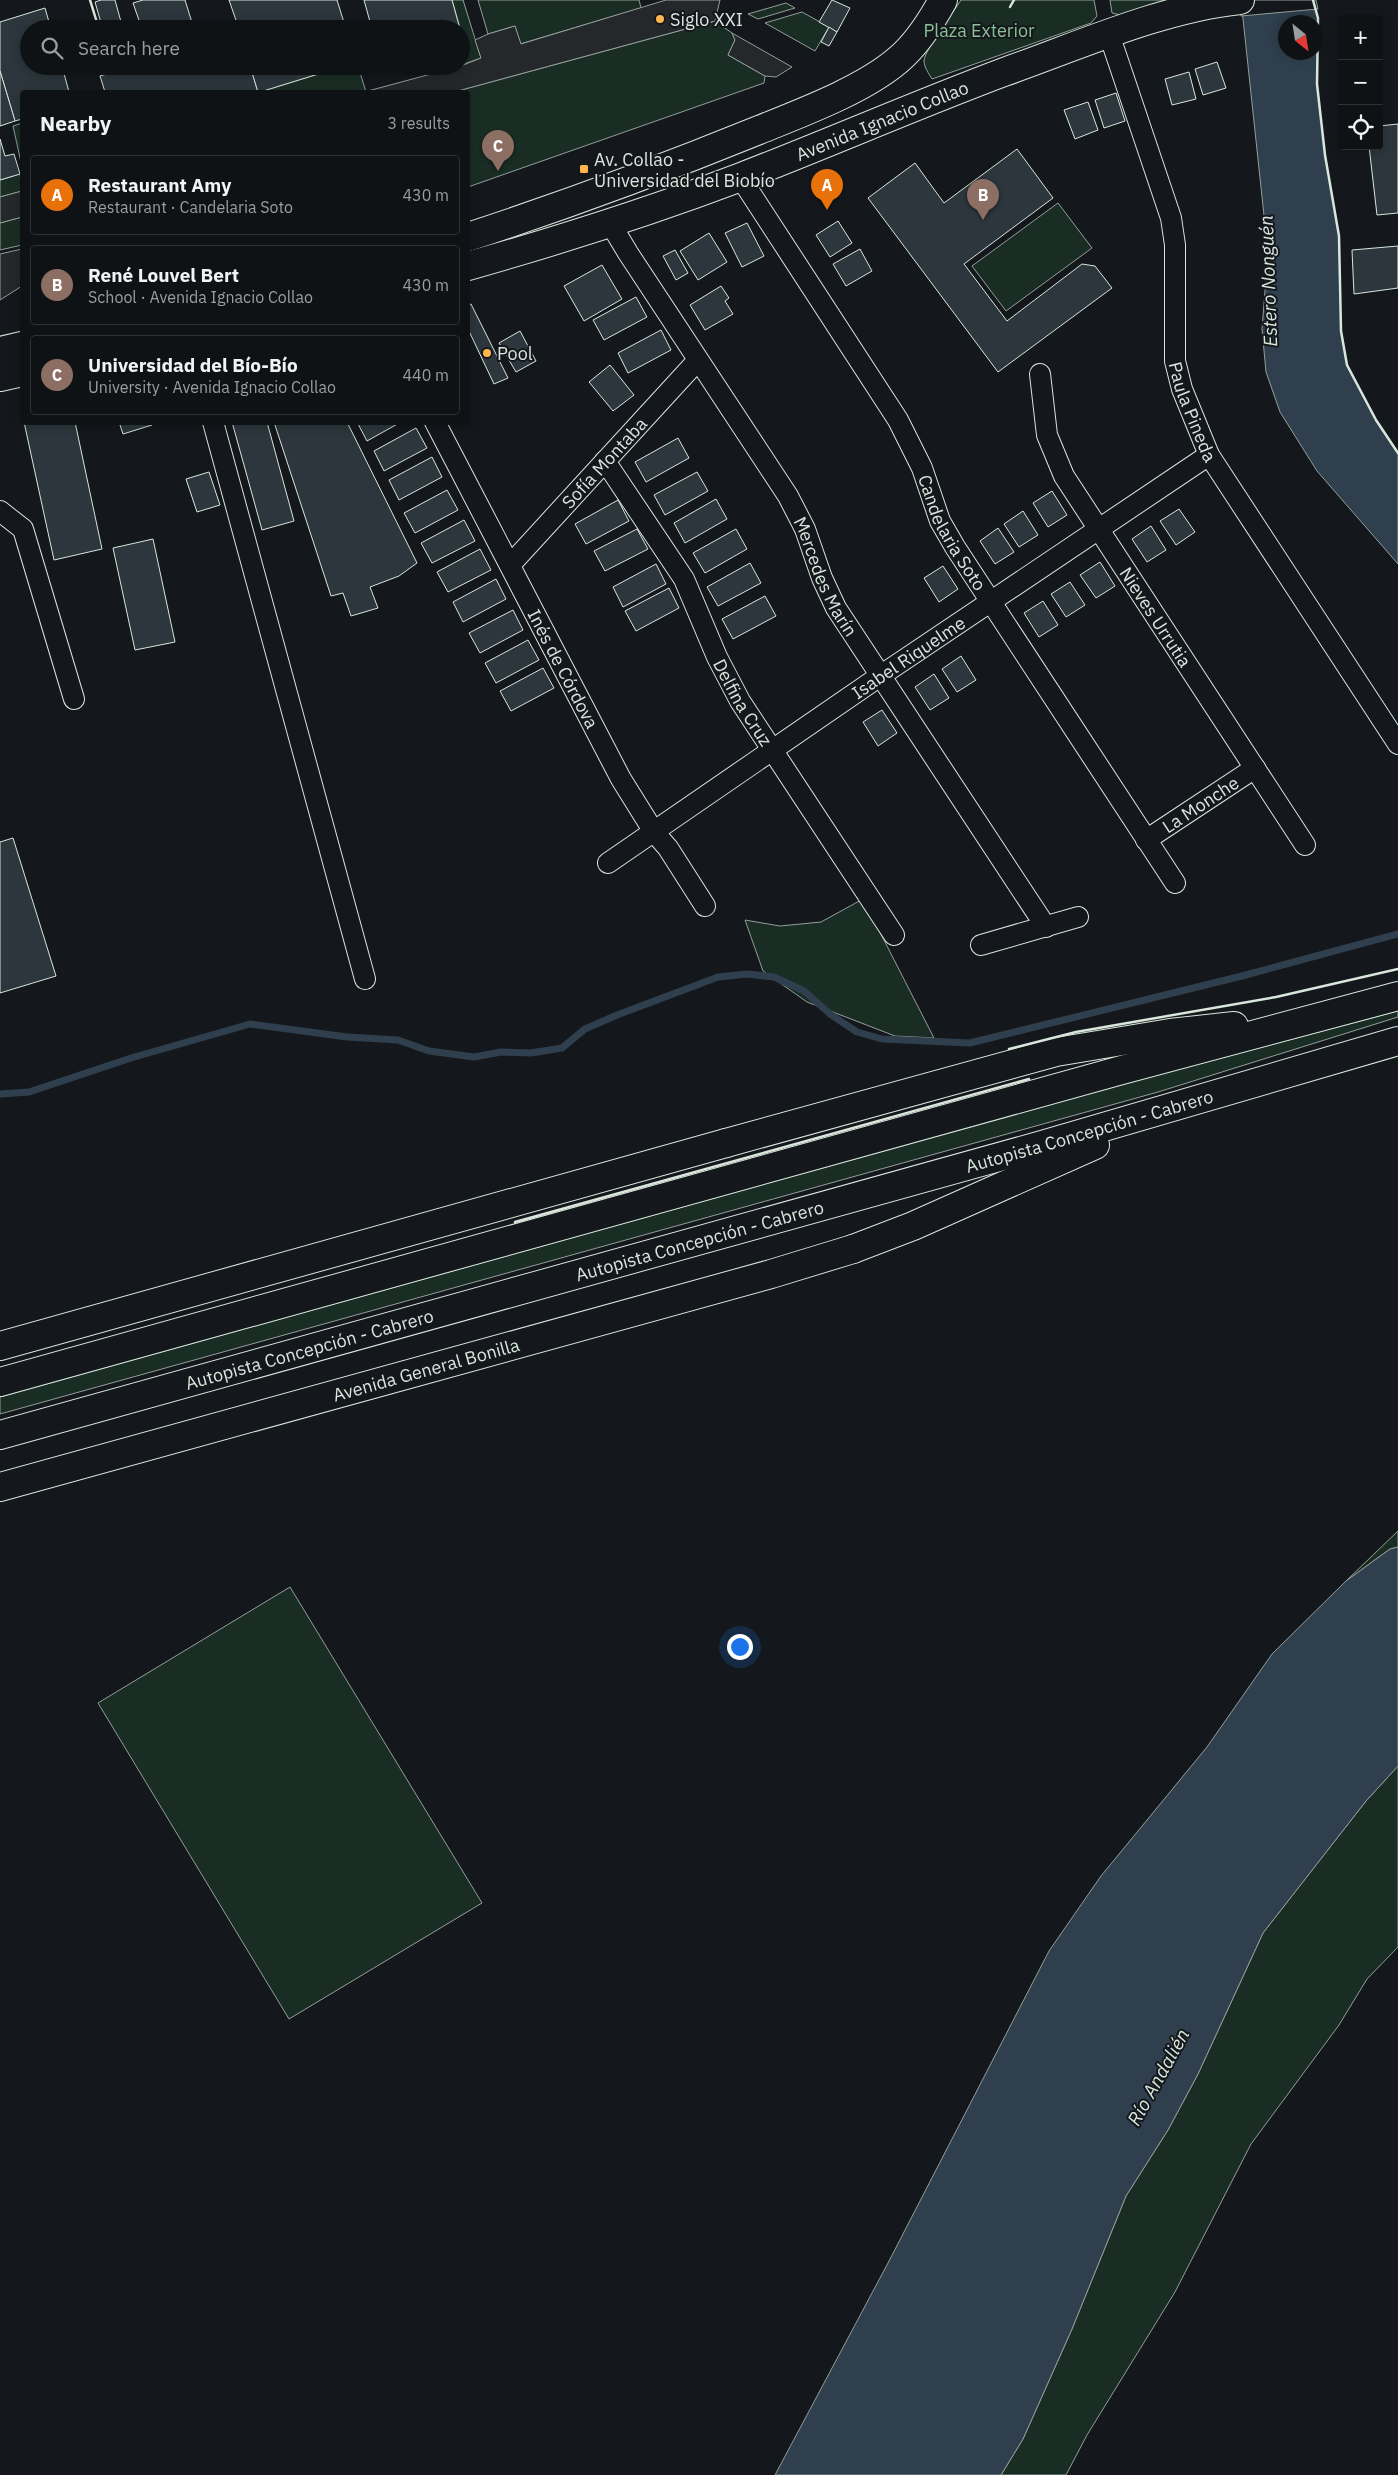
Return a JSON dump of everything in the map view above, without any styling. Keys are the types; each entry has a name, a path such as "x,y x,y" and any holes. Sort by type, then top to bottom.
{"main road":[{"path":"470,236 587,197 726,144 831,99 868,80 897,61 924,32 942,0"},
{"name":"Avenida Ignacio Collao","path":"470,265 610,222 740,177 933,98 1109,34 1177,12 1235,0"},
{"path":"0,351 20,346"},
{"path":"0,376 20,372"},
{"path":"0,1382 1109,1074 1398,996"},
{"path":"0,1346 1056,1052 1359,1006"},
{"name":"Autopista Concepción - Cabrero","path":"0,1435 1033,1148 1398,1041"},
{"name":"Avenida General Bonilla","path":"0,1487 743,1282 853,1249 913,1226 1199,1099"}],"street":[{"name":"Paula Pineda","path":"1109,34 1171,218 1174,245 1175,361 1182,389 1209,455 1398,744"},
{"name":"Candelaria Soto","path":"740,177 898,420 922,468 940,521 989,603 1175,883"},
{"name":"Mercedes Marín","path":"610,222 628,253 795,509 805,529 830,598 1046,927"},
{"name":"Sofía Montaba","path":"510,565 698,360"},
{"name":"Nieves Urrutia","path":"1040,374 1045,422 1051,448 1064,476 1306,845"},
{"path":"214,425 365,979"},
{"name":"Inés de Córdova","path":"437,425 592,723 654,832 668,848 705,906"},
{"name":"Isabel Riquelme","path":"608,863 880,676 1209,455"},
{"name":"Delfina Cruz","path":"605,461 684,579 717,657 740,700 894,935"},
{"path":"0,511 23,529 74,699"},
{"name":"La Monche","path":"1146,840 1255,768"},
{"path":"982,945 1078,917"}],"green space":[{"path":"452,0 463,0 469,20 458,20"},
{"path":"478,0 639,0 641,8 520,44 515,26 488,34"},
{"name":"Plaza Exterior","path":"961,0 1094,0 1097,16 1091,23 932,79 925,66 925,56"},
{"path":"1110,0 1176,0 1125,16 1112,13"},
{"path":"786,3 795,8 758,19 748,14"},
{"path":"802,12 829,27 815,51 765,23"},
{"path":"715,21 732,33 735,40 728,55 765,76 764,83 470,186 470,90 461,90"},
{"path":"470,23 481,58 470,62"},
{"path":"316,75 361,75 365,90 267,90"},
{"path":"20,124 20,158 13,126"},
{"path":"20,174 20,192 0,197 0,180"},
{"path":"1058,203 1092,248 1006,311 972,266"},
{"path":"20,218 20,245 0,250 0,223"},
{"path":"863,899 934,1038 895,1036 807,1002 763,971 745,920 780,926 821,922"},
{"path":"1398,1011 1398,1017 1158,1092 0,1414 0,1397 1153,1076"},
{"path":"1398,1531 1398,1547 1390,1549 1346,1581"},
{"path":"290,1587 482,1903 289,2019 98,1703"},
{"path":"1398,1766 1398,1947 1367,1979 1339,2025 1251,2144 1175,2292 1087,2435 1066,2475 1001,2475 1023,2439 1072,2329 1126,2196 1168,2130 1198,2074 1263,1933 1366,1801"}],"shaded area":[{"path":"666,0 720,0 715,21 461,90 371,90 427,75 470,75 470,62 481,58 475,40 488,34 515,26 521,44"},
{"path":"732,33 792,67 776,77 765,76 728,55 735,40"},
{"path":"20,192 20,218 0,223 0,197"},
{"path":"20,249 20,287 0,300 0,254"}],"water":[{"name":"Estero Nonguén","path":"1241,0 1313,0 1317,15 1278,15 1278,60 1317,60 1317,85 1325,155 1339,236 1341,331 1347,366 1376,420 1398,453 1398,564 1317,471 1280,412 1266,372 1262,329 1268,253"},
{"name":"Río Andalién","path":"1398,1547 1398,1766 1366,1801 1263,1933 1198,2074 1168,2130 1126,2196 1072,2329 1023,2439 1001,2475 775,2475 888,2263 1049,1951 1101,1876 1207,1747 1272,1654 1346,1581 1390,1549"}],"pier":[{"path":"1239,0 1316,0 1318,9 1241,16"}],"building":[{"path":"115,0 121,20 100,20 95,2"},
{"path":"143,0 185,0 191,20 139,20 133,3"},
{"path":"229,0 337,0 343,20 236,20"},
{"path":"364,0 452,0 458,20 370,20"},
{"path":"832,0 850,8 837,32 819,22"},
{"path":"45,8 48,20 20,20 20,75 64,75 68,90 20,90 20,120 15,121 0,71 0,22"},
{"path":"829,27 837,32 829,46 821,42"},
{"path":"1217,62 1226,88 1203,95 1195,69"},
{"path":"0,71 15,121 0,126"},
{"path":"1189,72 1196,99 1172,105 1165,79"},
{"path":"253,75 257,90 104,90 100,76"},
{"path":"253,75 315,75 266,90 257,90"},
{"path":"1116,93 1125,121 1104,128 1095,100"},
{"path":"1088,102 1098,130 1075,139 1064,110"},
{"path":"1398,124 1398,213 1377,215 1369,150 1383,150 1383,126"},
{"path":"0,139 5,156 14,154 20,174 0,180"},
{"path":"1017,149 1053,198 964,264 1007,321 1082,264 1095,266 1112,288 998,372 868,198 915,163 944,203"},
{"path":"838,221 852,243 830,257 816,235"},
{"path":"747,223 764,256 742,267 725,233"},
{"path":"709,233 727,262 698,280 680,251"},
{"path":"1398,246 1398,288 1354,294 1352,250"},
{"path":"860,249 872,271 846,286 833,264"},
{"path":"675,250 688,273 676,280 663,256"},
{"path":"602,265 622,299 584,321 564,286"},
{"path":"721,286 729,298 725,301 733,314 705,330 690,305"},
{"path":"636,297 647,317 604,340 593,320"},
{"name":"Pool","path":"470,304 508,378 494,384 470,333"},
{"path":"661,330 671,350 628,373 618,353"},
{"path":"520,331 536,361 516,372 499,343"},
{"path":"610,365 634,395 613,411 589,382"},
{"path":"25,425 76,425 102,549 54,560"},
{"path":"120,425 152,425 123,434"},
{"path":"233,425 268,425 294,521 262,530"},
{"path":"275,425 348,425 417,563 399,576 370,587 378,608 351,616 343,593 331,596"},
{"path":"359,425 396,425 367,441"},
{"path":"416,428 427,448 384,471 374,451"},
{"path":"678,438 689,458 646,482 635,462"},
{"path":"432,457 442,477 399,500 389,480"},
{"path":"209,472 220,505 197,512 186,479"},
{"path":"697,472 708,491 665,515 654,495"},
{"path":"447,490 458,510 415,533 404,513"},
{"path":"1052,491 1067,515 1048,527 1033,503"},
{"path":"716,499 727,519 685,543 674,523"},
{"path":"618,500 629,521 586,544 575,524"},
{"path":"1179,509 1195,532 1176,545 1160,521"},
{"path":"1023,511 1038,535 1019,547 1004,524"},
{"path":"464,520 475,541 432,563 421,543"},
{"path":"1151,526 1166,550 1147,562 1132,539"},
{"path":"998,528 1014,552 995,564 980,541"},
{"path":"637,529 648,549 605,571 594,551"},
{"path":"736,529 747,549 705,573 693,553"},
{"path":"153,539 175,642 135,650 113,548"},
{"path":"480,549 491,570 448,592 437,572"},
{"path":"1100,562 1115,586 1096,598 1080,575"},
{"path":"750,563 761,583 718,606 707,587"},
{"path":"656,564 666,584 623,607 613,587"},
{"path":"943,566 958,589 939,602 924,578"},
{"path":"496,579 506,599 463,622 453,602"},
{"path":"1070,582 1085,605 1066,617 1051,594"},
{"path":"669,588 679,608 636,631 625,611"},
{"path":"765,596 776,616 733,639 722,619"},
{"path":"1043,601 1058,625 1039,637 1024,613"},
{"path":"513,610 523,630 480,653 469,633"},
{"path":"528,640 539,660 496,683 485,663"},
{"path":"961,656 976,680 957,692 942,669"},
{"path":"543,668 554,688 511,711 500,691"},
{"path":"934,674 949,698 930,710 915,687"},
{"path":"882,710 897,733 878,746 863,722"},
{"path":"13,838 56,976 0,993 0,842"}],"waterway":[{"path":"0,1094 29,1092 131,1058 250,1024 347,1037 398,1040 429,1051 474,1057 501,1052 531,1053 562,1048 585,1029 718,977 747,974 774,977 804,991 830,1014 857,1032 882,1039 970,1043 1242,976 1398,934"}],"wall":[{"path":"90,0 96,20"},
{"path":"1010,7 1014,0"},
{"path":"1313,0 1318,18 1317,84 1325,155 1339,236 1341,331 1347,365 1376,420 1398,453"},
{"path":"1009,1049 1076,1032 1276,997 1398,969"},
{"path":"515,1222 1029,1079"}],"place":[{"name":"Siglo XXI","path":"660,19"},
{"name":"Av. Collao - Universidad del Biobío","path":"584,169"},
{"name":"Universidad del Bío-Bío","path":"498,171"},
{"name":"Restaurant Amy","path":"827,210"},
{"name":"René Louvel Bert","path":"983,220"},
{"name":"Pool","path":"487,353"}]}
